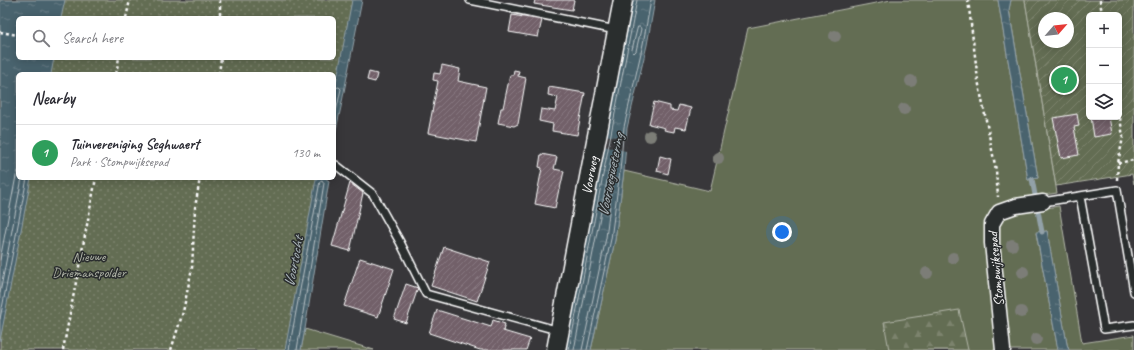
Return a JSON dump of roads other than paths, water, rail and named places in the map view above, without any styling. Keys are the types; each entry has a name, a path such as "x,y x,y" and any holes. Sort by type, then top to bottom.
{"street":[{"name":"Voorweg","path":"556,350 623,0"},
{"name":"Stompwijksepad","path":"1003,350 992,243 992,224 999,212 1016,206 1043,202"}],"lane":[{"path":"470,0 617,30"},
{"path":"336,165 373,194 400,242 426,294 560,331"},
{"path":"1043,202 1117,190 1134,292"},
{"path":"1080,196 1104,330 1134,325"}],"water":[{"path":"0,0 65,0 61,16 16,16 16,60 54,60 51,72 16,72 16,180 31,180 0,341"},
{"path":"352,0 362,0 336,130 336,84"},
{"name":"Voorwegwetering","path":"633,0 655,0 647,45 627,128 624,171 615,240 591,350 565,350"},
{"path":"998,0 1011,0 1009,10 1038,178 1028,180"},
{"path":"316,180 328,180 329,181 301,350 285,350"},
{"path":"1047,231 1069,350 1058,350 1036,232"}],"waterway":[{"path":"1032,179 1042,232"}],"place":[{"name":"Tuinvereniging Seghwaert","path":"1064,80"}],"park label":[{"name":"Nieuwe Driemanspolder","path":"89,264"}],"water label":[{"name":"Voortocht","path":"294,262"}]}
